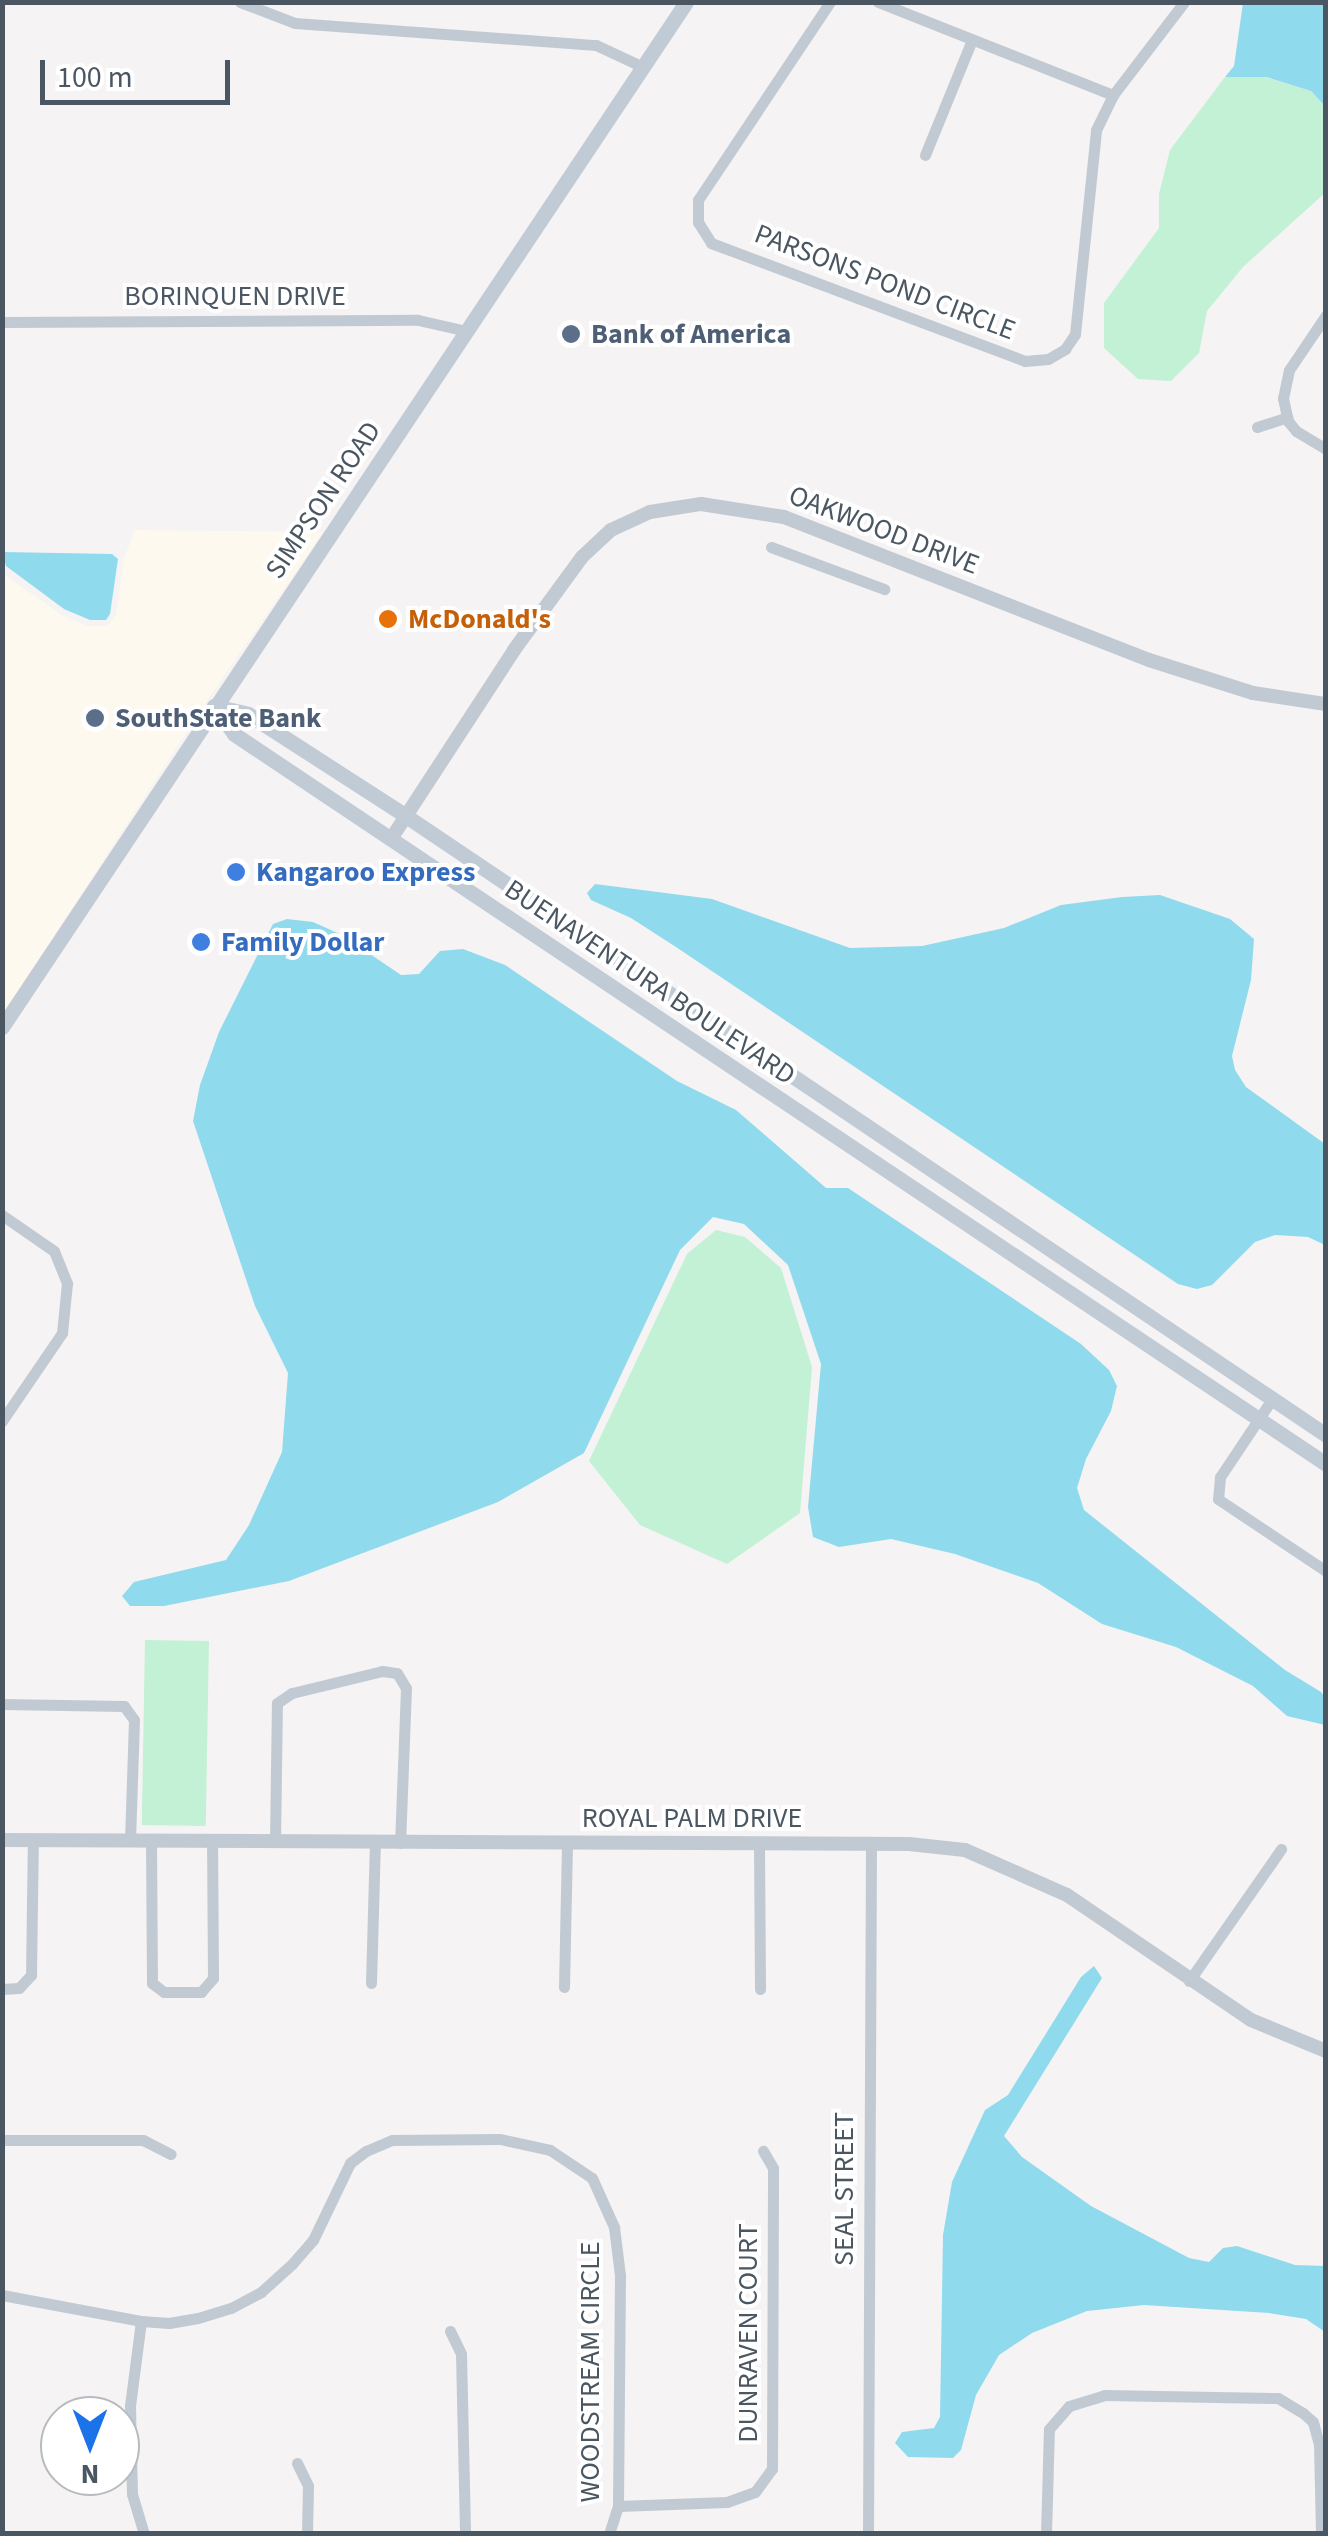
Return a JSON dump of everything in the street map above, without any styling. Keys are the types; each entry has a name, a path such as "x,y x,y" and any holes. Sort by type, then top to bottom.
{"main road":[{"name":"SIMPSON ROAD","path":"2,1027 686,2"},
{"name":"BUENAVENTURA BOULEVARD","path":"214,706 248,714 406,816 1326,1436"},
{"name":"BUENAVENTURA BOULEVARD","path":"214,706 234,734 1326,1464"}],"street":[{"path":"240,2 296,23 596,45 643,67"},
{"name":"PARSONS POND CIRCLE","path":"830,2 698,200 698,222 711,243 1025,361 1048,359 1064,350 1075,334 1096,130 1114,95 1184,2"},
{"path":"878,2 1114,95"},
{"path":"925,155 972,42"},
{"path":"1326,315 1289,370 1283,398 1287,417 1306,440 1326,449"},
{"name":"BORINQUEN DRIVE","path":"2,322 418,320 467,331"},
{"path":"1257,426 1287,417"},
{"name":"OAKWOOD DRIVE","path":"391,839 531,625 582,557 611,530 650,512 700,504 784,517 1149,660 1253,693 1326,704"},
{"path":"771,547 884,589"},
{"path":"2,1215 54,1250 67,1283 62,1333 2,1421"},
{"path":"1234,1401 1247,1381"},
{"path":"1272,1399 1220,1477 1218,1498 1326,1571"},
{"path":"275,1842 277,1703 292,1692 382,1671 397,1673 406,1688 400,1843"},
{"path":"2,1704 124,1706 134,1720 130,1841"},
{"name":"ROYAL PALM DRIVE","path":"2,1840 870,1845 965,1850 1013,1868 1066,1896 1189,1981 1276,2034 1326,2051"},
{"path":"2,1988 19,1988 31,1975 33,1840"},
{"path":"151,1842 152,1983 164,1992 201,1992 212,1978 212,1841"},
{"path":"371,1984 375,1842"},
{"path":"564,1987 568,1842"},
{"path":"760,1844 760,1989"},
{"name":"SEAL STREET","path":"868,2534 870,1845"},
{"path":"1189,1981 1281,1849"},
{"name":"WOODSTREAM CIRCLE","path":"2,2296 141,2321 168,2323 198,2318 231,2308 262,2292 313,2240 350,2163 392,2140 500,2139 550,2150 592,2178 614,2227 620,2275 618,2506 609,2534"},
{"path":"2,2140 143,2140 170,2154"},
{"name":"DUNRAVEN COURT","path":"618,2506 727,2502 755,2492 772,2469 772,2168 763,2152"},
{"path":"141,2321 130,2406 132,2494 144,2534"},
{"path":"450,2331 461,2354 464,2534"},
{"path":"1046,2534 1049,2429 1069,2406 1104,2395 1278,2398 1303,2413 1313,2422 1320,2444 1320,2534"},
{"path":"296,2462 308,2486 307,2534"}],"shaded area":[{"path":"135,530 323,532 209,698 3,1014 3,574 62,615 88,626 107,626 116,615 124,558"}],"green space":[{"path":"1225,77 1265,77 1311,91 1325,106 1326,192 1243,267 1207,311 1199,353 1171,381 1138,379 1104,348 1104,303 1159,228 1159,194 1170,150"},
{"path":"716,1230 745,1237 781,1268 812,1367 800,1513 727,1564 640,1525 589,1461 687,1254"},
{"path":"145,1640 209,1641 206,1826 142,1825"}],"water":[{"path":"1243,3 1325,3 1325,106 1311,91 1266,77 1225,77 1234,66"},
{"path":"2,552 112,554 118,559 110,614 106,620 90,620 64,609 6,566"},
{"path":"595,884 712,899 850,948 922,946 1004,928 1061,905 1122,897 1160,895 1230,919 1254,939 1251,980 1232,1056 1235,1070 1246,1087 1325,1144 1325,1245 1308,1237 1275,1235 1255,1242 1212,1285 1197,1289 1178,1284 676,947 631,918 591,900 587,893"},
{"path":"287,919 313,922 342,935 401,975 419,974 440,951 463,949 505,965 677,1081 736,1110 826,1188 848,1188 1081,1344 1109,1370 1117,1386 1111,1411 1086,1459 1077,1488 1084,1510 1285,1670 1321,1692 1325,1697 1325,1725 1287,1716 1253,1686 1176,1647 1102,1624 1038,1583 955,1554 891,1539 839,1547 813,1537 808,1507 821,1364 788,1265 744,1224 713,1217 680,1250 584,1453 498,1502 289,1581 164,1606 130,1606 122,1596 134,1582 226,1560 249,1525 282,1452 288,1373 255,1306 193,1121 200,1085 219,1032 273,924"},
{"path":"1094,1966 1102,1978 1004,2136 1022,2157 1091,2206 1189,2258 1209,2262 1223,2248 1237,2246 1295,2265 1325,2266 1325,2332 1306,2319 1269,2313 1144,2305 1087,2311 1032,2333 999,2355 976,2395 961,2450 953,2458 908,2457 895,2443 902,2432 934,2428 940,2417 943,2235 952,2182 985,2110 1008,2095 1081,1977"}],"place":[{"name":"Bank of America","path":"571,334"},
{"name":"McDonald's","path":"388,619"},
{"name":"SouthState Bank","path":"95,718"},
{"name":"Kangaroo Express","path":"236,872"},
{"name":"Family Dollar","path":"201,942"}]}
